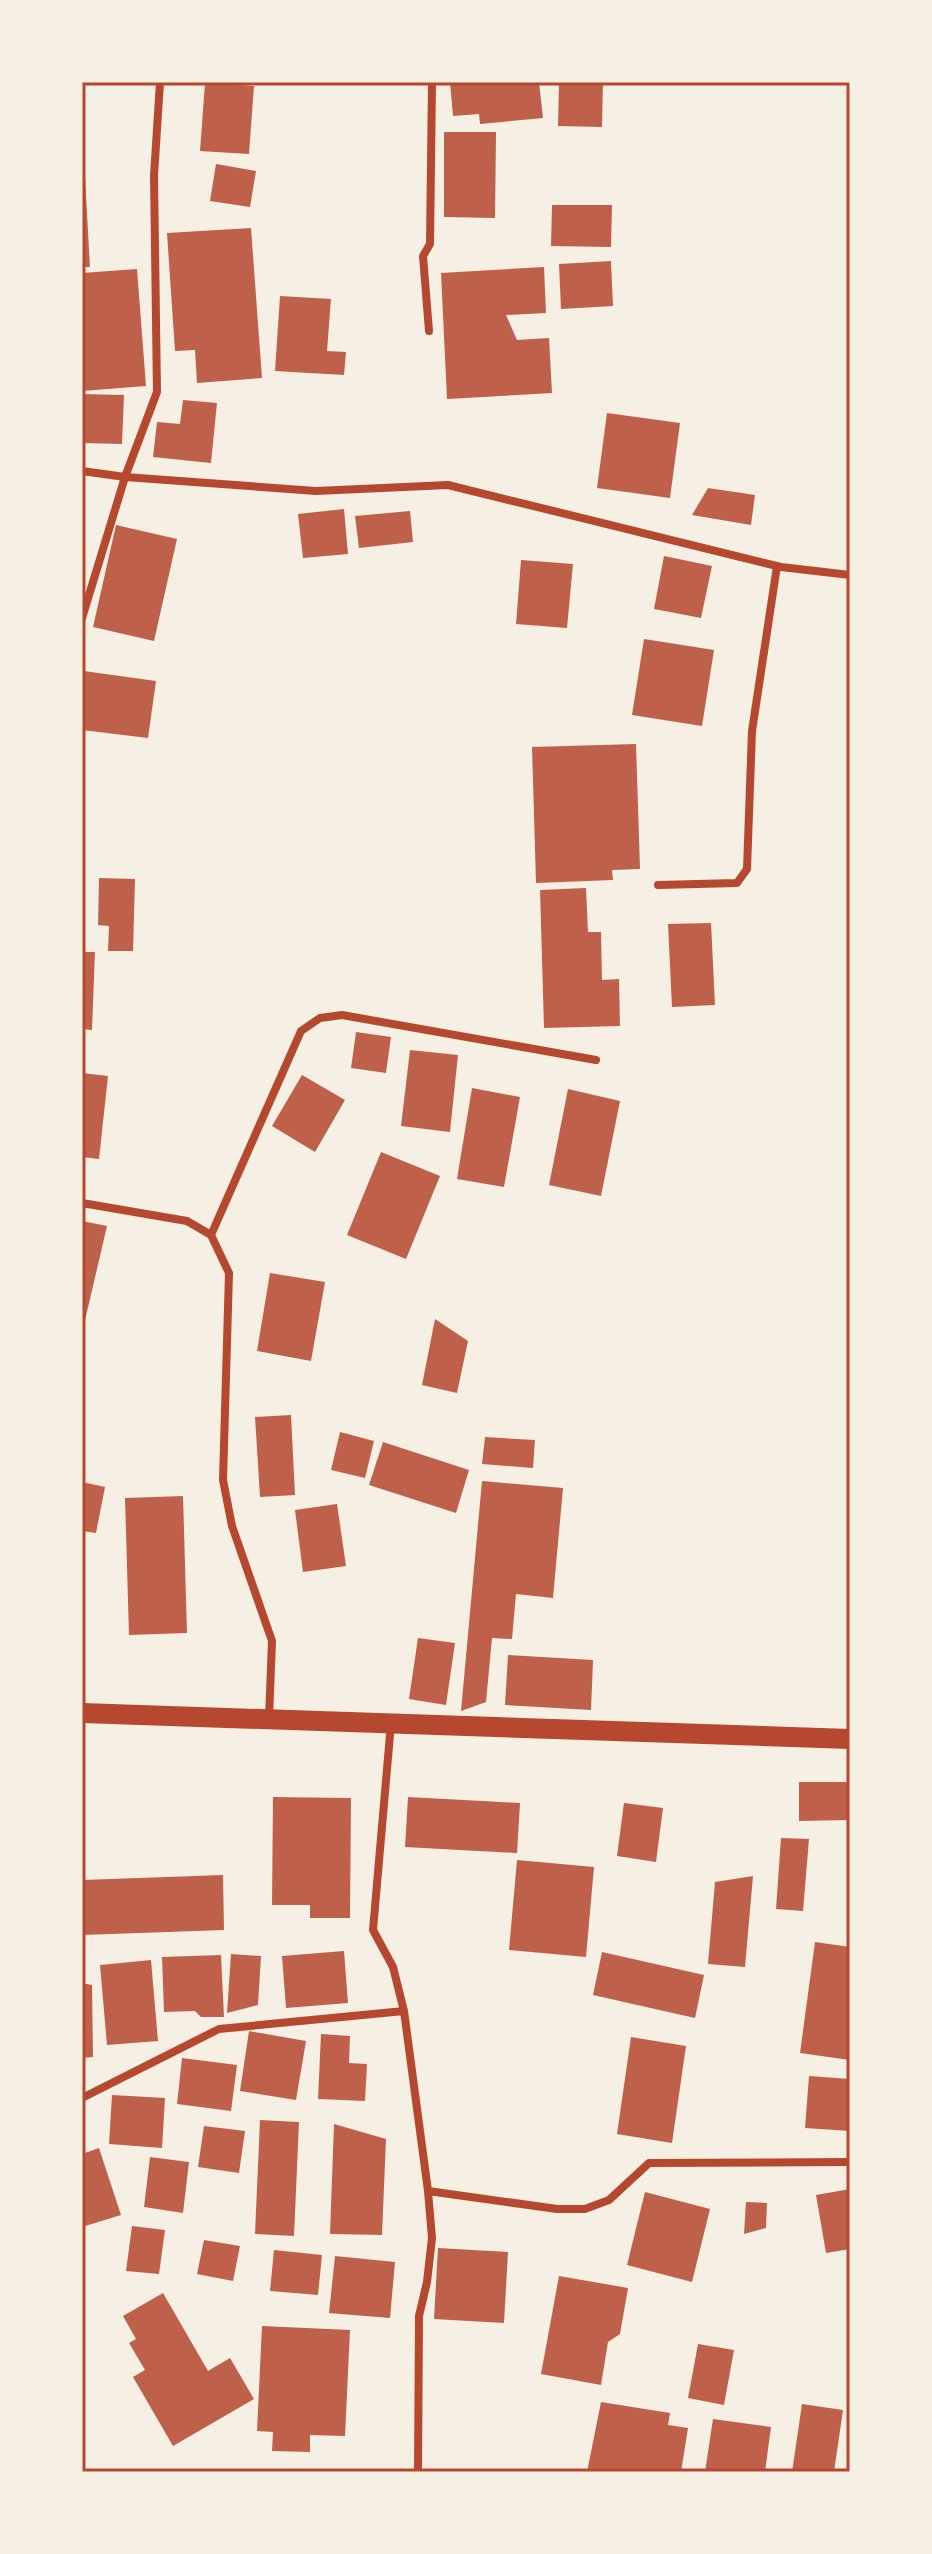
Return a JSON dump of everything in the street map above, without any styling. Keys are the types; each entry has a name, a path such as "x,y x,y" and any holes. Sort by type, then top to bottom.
{"main road":[{"path":"82,1713 850,1739"}],"street":[{"path":"82,618 125,477 157,392 154,176 160,82"},
{"path":"429,331 423,256 430,244 432,82"},
{"path":"82,471 316,491 448,485 777,566 850,575"},
{"path":"658,885 737,883 747,869 752,731 777,566"},
{"path":"211,1235 301,1031 320,1018 342,1015 596,1060"},
{"path":"82,1203 187,1221 211,1235 229,1273 223,1480 232,1526 272,1641 269,1718"},
{"path":"391,1723 373,1930 393,1967 404,2011 432,2238 419,2316 418,2472"},
{"path":"82,2098 219,2029 404,2011"},
{"path":"428,2191 557,2209 585,2209 609,2200 649,2163 850,2162"}],"building":[{"path":"450,82 539,82 543,118 480,124 479,114 453,116"},
{"path":"559,82 603,82 602,127 558,126"},
{"path":"205,83 254,86 249,154 200,151"},
{"path":"444,132 496,132 495,218 444,217"},
{"path":"84,159 90,267 82,267"},
{"path":"216,164 256,171 250,207 210,201"},
{"path":"552,205 612,205 611,247 551,246"},
{"path":"251,228 262,378 197,383 195,350 175,351 167,233"},
{"path":"611,261 613,306 561,309 559,264"},
{"path":"544,267 546,313 506,315 517,340 549,338 552,393 447,399 441,273"},
{"path":"137,269 146,386 82,391 82,273"},
{"path":"280,296 331,299 327,351 346,352 344,375 275,371"},
{"path":"82,394 124,395 122,444 82,443"},
{"path":"183,400 217,403 211,463 153,457 157,422 180,424"},
{"path":"607,413 680,423 670,498 597,488"},
{"path":"708,488 755,495 751,525 692,515"},
{"path":"344,509 348,554 303,558 298,514"},
{"path":"410,511 413,542 359,548 355,516"},
{"path":"116,525 177,539 154,641 93,627"},
{"path":"664,556 712,566 701,618 654,609"},
{"path":"521,560 573,564 567,628 516,624"},
{"path":"644,639 714,650 702,726 632,715"},
{"path":"84,671 156,681 148,738 82,730"},
{"path":"636,744 640,869 612,870 613,880 536,883 532,747"},
{"path":"99,878 135,879 133,951 108,951 109,926 98,925"},
{"path":"586,888 588,932 601,932 602,980 619,979 620,1026 544,1028 540,890"},
{"path":"711,923 715,1005 672,1007 668,924"},
{"path":"82,952 95,952 92,1030 82,1029"},
{"path":"356,1032 391,1037 386,1073 351,1068"},
{"path":"410,1050 458,1055 450,1132 401,1126"},
{"path":"82,1073 108,1076 99,1159 82,1157"},
{"path":"302,1075 345,1100 315,1152 272,1126"},
{"path":"472,1088 520,1097 504,1187 457,1179"},
{"path":"568,1089 620,1101 601,1196 549,1185"},
{"path":"381,1152 440,1176 406,1259 347,1235"},
{"path":"82,1221 107,1226 83,1329 82,1329"},
{"path":"270,1273 325,1282 311,1361 257,1351"},
{"path":"435,1319 468,1341 457,1393 422,1385"},
{"path":"291,1415 295,1495 260,1497 255,1417"},
{"path":"340,1432 374,1441 365,1478 331,1470"},
{"path":"485,1437 535,1440 533,1468 482,1464"},
{"path":"383,1442 469,1470 456,1513 369,1485"},
{"path":"482,1481 563,1488 553,1598 516,1594 512,1639 492,1638 486,1702 461,1711"},
{"path":"82,1482 105,1487 96,1533 82,1531"},
{"path":"183,1496 187,1633 129,1635 125,1498"},
{"path":"337,1504 346,1566 303,1572 295,1510"},
{"path":"418,1638 455,1643 446,1705 409,1699"},
{"path":"508,1655 593,1660 591,1710 505,1705"},
{"path":"799,1782 850,1782 850,1820 799,1821"},
{"path":"273,1797 351,1798 350,1918 310,1918 310,1905 272,1905"},
{"path":"408,1797 520,1803 517,1853 405,1847"},
{"path":"624,1803 663,1808 656,1862 617,1856"},
{"path":"781,1838 809,1839 803,1911 776,1909"},
{"path":"517,1860 594,1867 586,1957 509,1950"},
{"path":"223,1875 224,1930 83,1935 82,1880"},
{"path":"753,1876 745,1967 708,1964 715,1882"},
{"path":"815,1942 850,1947 850,2060 800,2053"},
{"path":"344,1951 348,2003 286,2008 282,1956"},
{"path":"602,1952 704,1975 695,2018 593,1995"},
{"path":"231,1954 261,1956 258,2005 227,2013"},
{"path":"221,1955 224,2017 201,2017 195,2011 164,2012 162,1957"},
{"path":"151,1960 158,2041 107,2045 100,1965"},
{"path":"82,1983 92,1985 93,2057 82,2058"},
{"path":"249,2031 306,2041 296,2100 240,2091"},
{"path":"321,2034 350,2036 349,2063 367,2064 365,2101 318,2099"},
{"path":"631,2037 686,2046 672,2143 617,2134"},
{"path":"182,2058 237,2065 231,2111 177,2104"},
{"path":"809,2076 850,2079 850,2131 805,2128"},
{"path":"112,2095 165,2098 162,2148 109,2144"},
{"path":"260,2120 299,2122 294,2236 255,2234"},
{"path":"334,2124 386,2139 382,2235 330,2234"},
{"path":"204,2126 245,2131 239,2173 198,2167"},
{"path":"99,2148 121,2215 82,2227 82,2154"},
{"path":"150,2157 189,2162 183,2213 144,2207"},
{"path":"850,2189 850,2249 826,2253 816,2195"},
{"path":"645,2192 710,2209 692,2282 627,2265"},
{"path":"746,2202 767,2203 766,2228 744,2234"},
{"path":"132,2226 165,2230 159,2274 126,2271"},
{"path":"204,2240 240,2246 233,2281 197,2274"},
{"path":"438,2248 508,2252 504,2323 434,2319"},
{"path":"274,2250 322,2255 318,2295 270,2291"},
{"path":"335,2256 395,2262 390,2318 329,2313"},
{"path":"559,2276 628,2288 620,2334 608,2342 601,2385 541,2374"},
{"path":"163,2293 208,2371 230,2358 254,2399 173,2446 133,2377 145,2370 129,2343 136,2339 123,2316"},
{"path":"262,2326 350,2330 345,2436 310,2435 310,2452 272,2451 273,2432 257,2431"},
{"path":"698,2344 734,2350 724,2405 688,2398"},
{"path":"601,2402 670,2413 668,2425 688,2428 681,2472 587,2472"},
{"path":"802,2404 843,2410 834,2472 792,2472"},
{"path":"713,2419 771,2427 765,2472 705,2472"}]}
